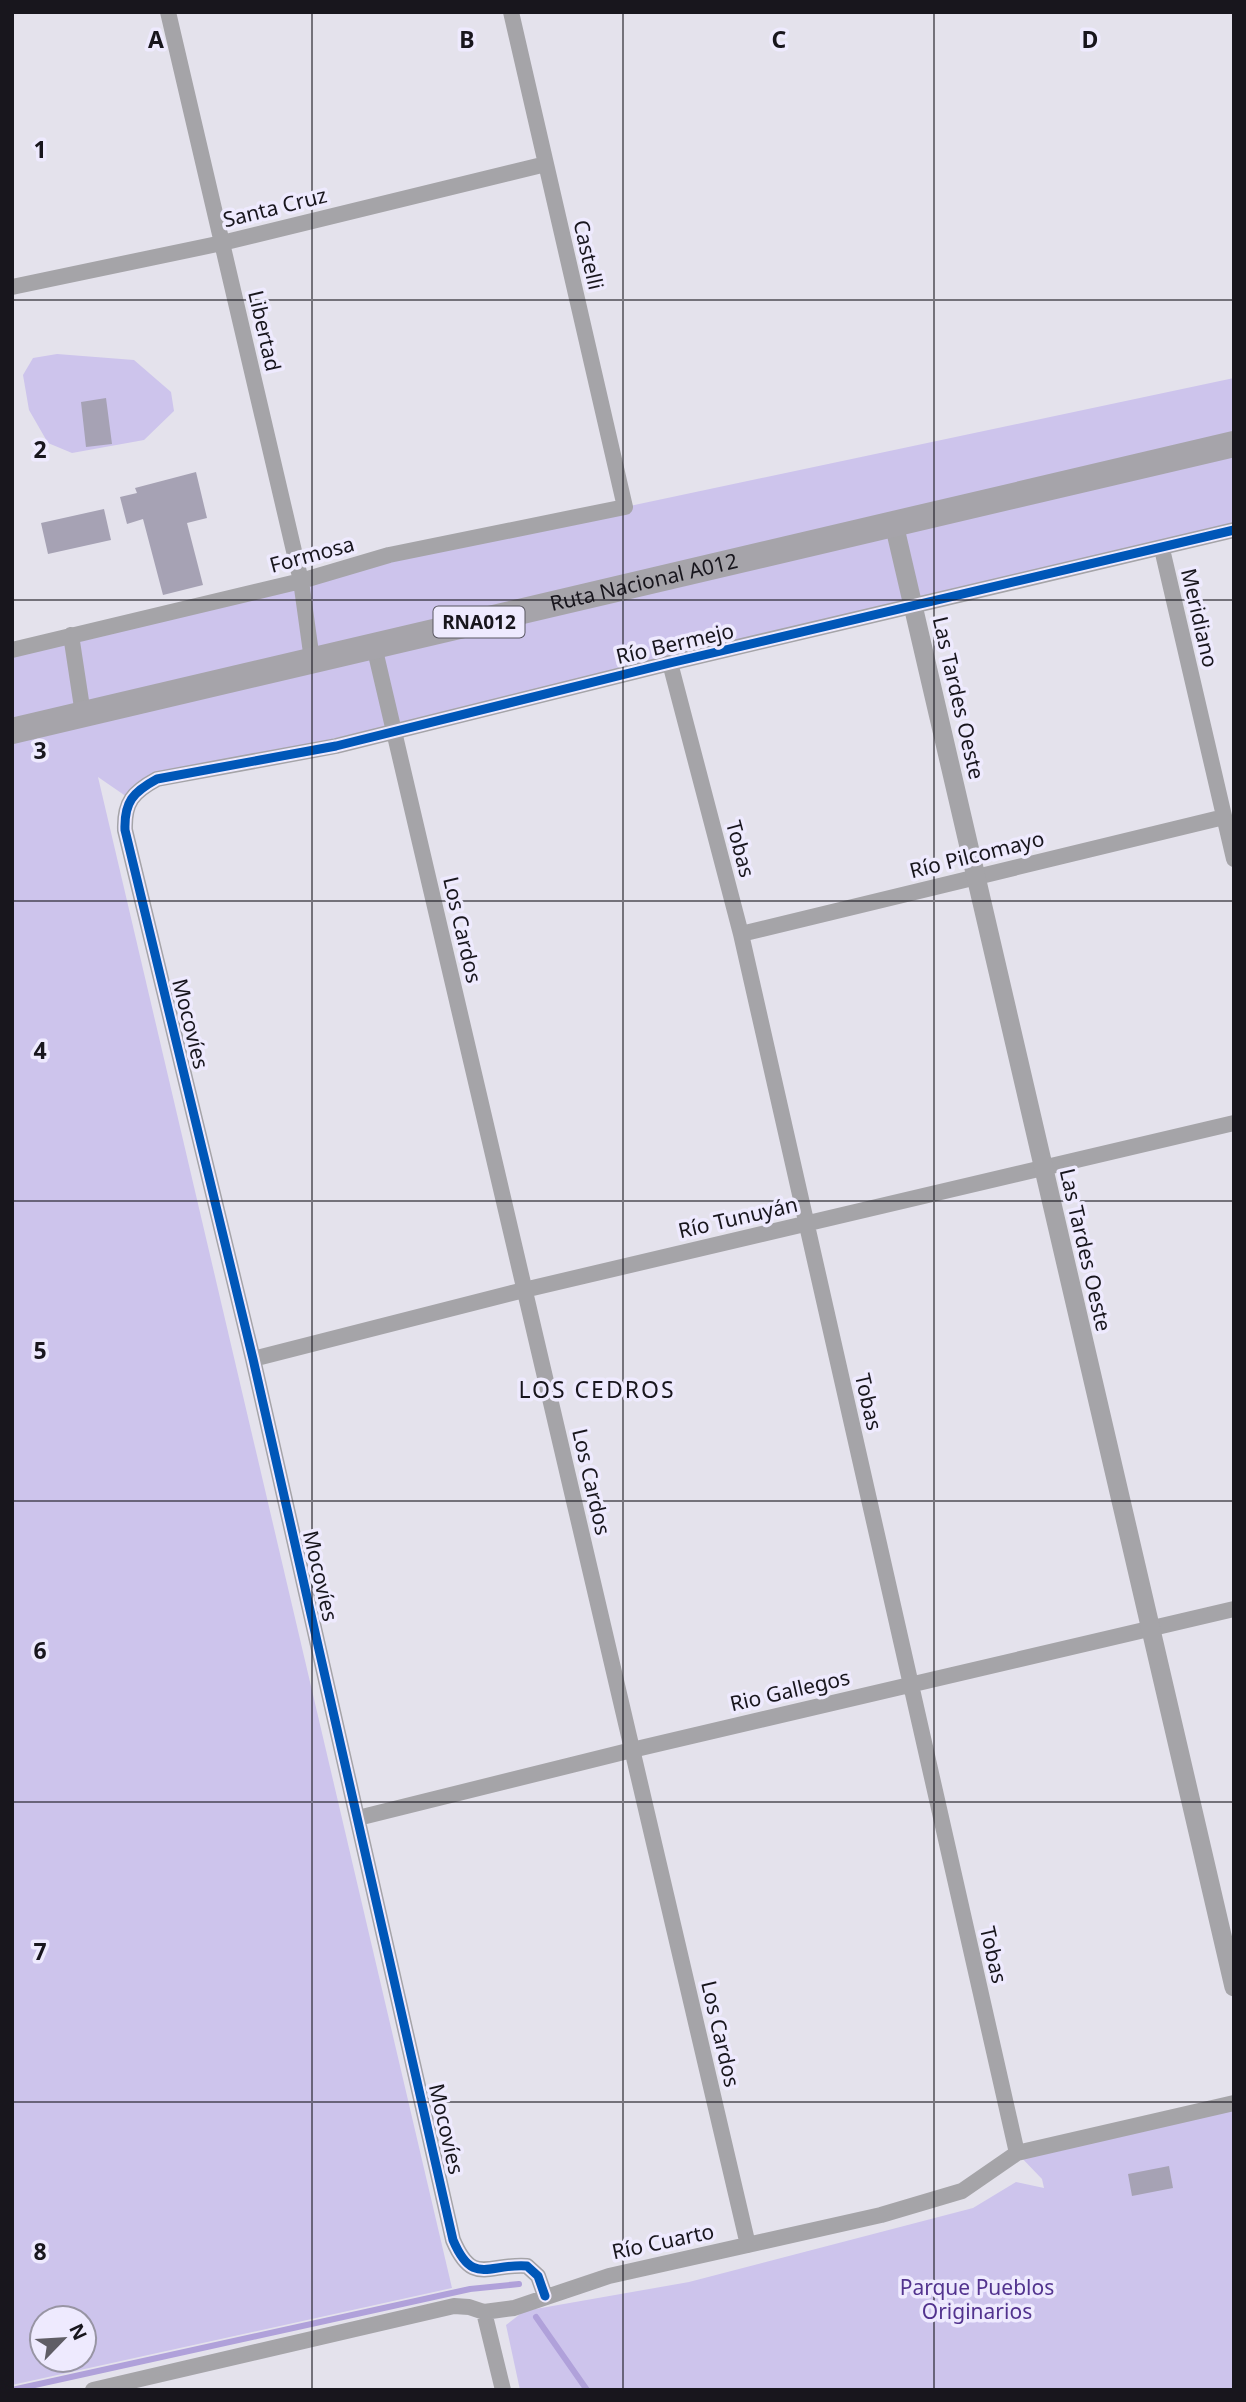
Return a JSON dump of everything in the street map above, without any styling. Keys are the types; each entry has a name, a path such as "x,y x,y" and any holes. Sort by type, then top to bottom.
{"highway":[{"name":"Ruta Nacional A012","path":"12,730 1234,444"}],"street":[{"name":"Libertad","path":"168,12 301,581 312,660"},
{"name":"Castelli","path":"511,12 625,507"},
{"name":"Santa Cruz","path":"12,287 222,243 546,164"},
{"name":"Formosa","path":"12,650 301,581 389,555 625,507"},
{"name":"Las Tardes Oeste","path":"894,524 1148,1630 1234,1987"},
{"name":"Río Bermejo","path":"130,799 139,789 157,779 337,746 670,663 1234,530"},
{"name":"Meridiano","path":"1161,549 1234,859"},
{"path":"71,635 83,715"},
{"name":"Los Cardos","path":"374,646 748,2245"},
{"name":"Tobas","path":"670,663 741,934 1017,2153"},
{"name":"Mocovíes","path":"130,799 124,809 125,830 253,1359 453,2240 462,2261 472,2268 527,2266 538,2276 545,2296"},
{"name":"Río Pilcomayo","path":"741,934 1224,817"},
{"name":"Río Tunuyán","path":"253,1359 524,1290 1234,1123"},
{"name":"Rio Gallegos","path":"358,1818 632,1750 1234,1609"},
{"name":"Río Cuarto","path":"93,2390 454,2306 484,2312 514,2308 609,2276 881,2215 962,2191 1017,2153 1234,2103"},
{"path":"484,2312 503,2390"}],"green space":[{"path":"57,354 134,360 171,392 174,411 144,440 72,453 48,443 29,410 23,375 33,358"},
{"path":"1234,378 1234,530 1162,549 157,779 130,799 98,777 452,2288 98,2366 98,2304 28,2304 28,2374 62,2374 12,2385 12,650 625,507"},
{"name":"Parque Pueblos Originarios","path":"1234,2103 1234,2390 520,2390 506,2325 524,2311 689,2282 973,2208 1016,2182 1044,2188 1042,2179 1017,2153"}],"building":[{"path":"106,398 112,444 86,447 81,402"},
{"path":"196,472 207,518 187,523 203,585 163,595 143,519 127,524 120,497 137,493 135,488"},
{"path":"104,509 111,540 48,554 41,523"},
{"path":"1169,2166 1173,2188 1132,2196 1128,2174"}],"waterway":[{"path":"12,2390 470,2289 519,2284"},
{"path":"536,2317 587,2390"}],"cycle path":[{"path":"545,2296 538,2276 527,2266 483,2270 475,2268 460,2254 453,2240 253,1359 125,830 128,805 136,793 157,779 336,746 670,663 1234,530"}],"district":[{"name":"LOS CEDROS","path":"597,1390"}]}
